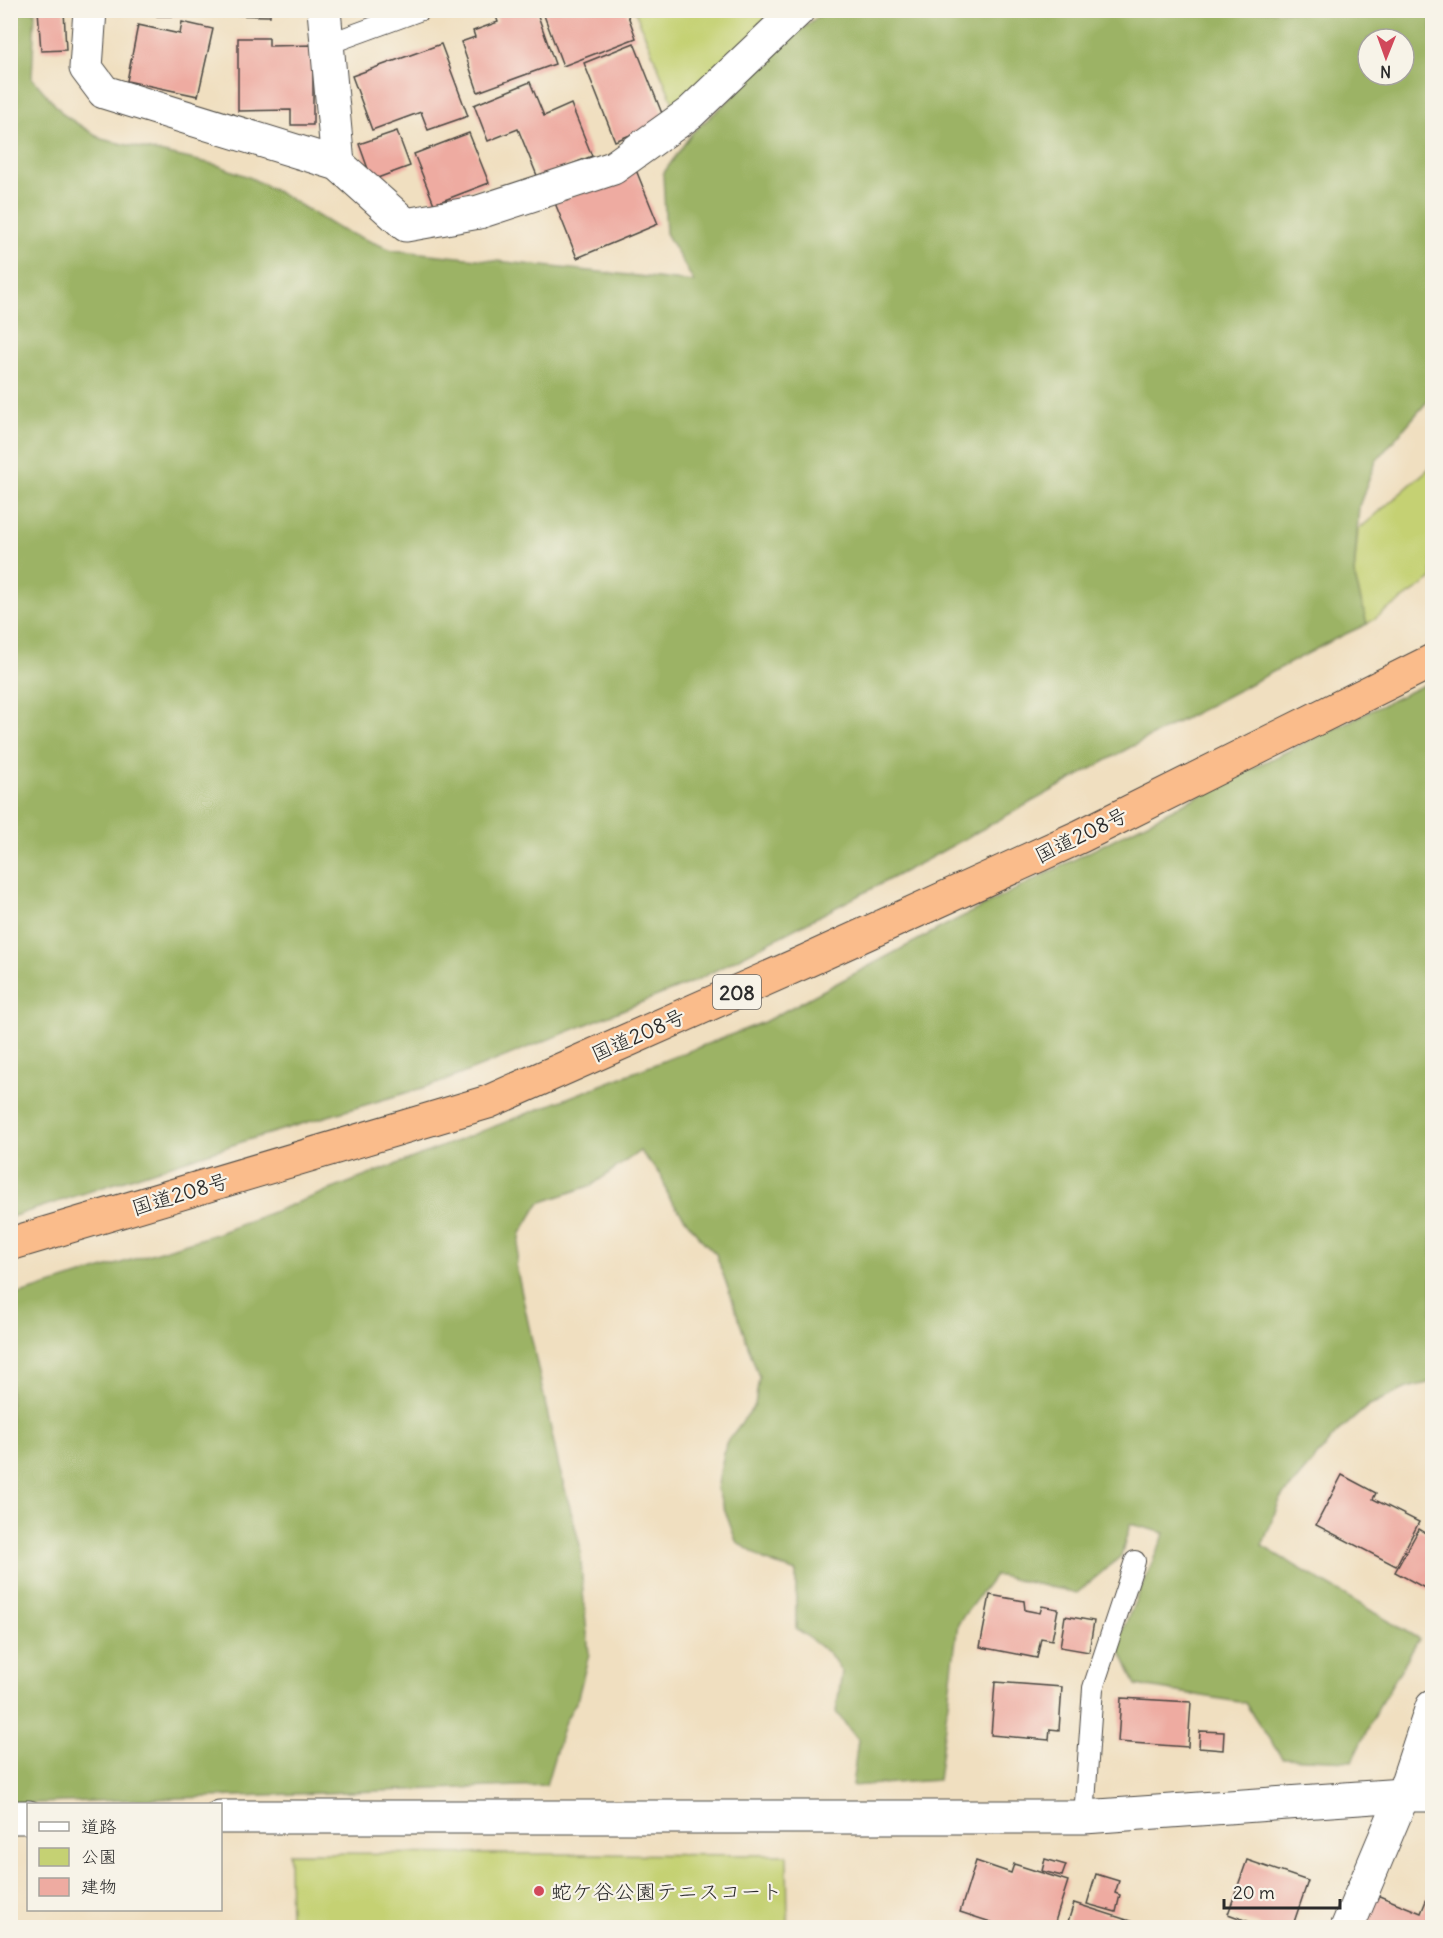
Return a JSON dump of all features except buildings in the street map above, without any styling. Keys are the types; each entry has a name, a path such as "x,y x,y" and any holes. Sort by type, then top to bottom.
{"highway":[{"name":"国道208号","path":"10,1244 488,1102 1082,836 1432,661"}],"street":[{"path":"90,10 86,68 104,92 338,164 406,225 479,212 613,168 690,113 798,10"},
{"path":"324,10 338,164"},
{"path":"1347,1928 1418,1795 1432,1707"},
{"path":"222,1817 1084,1816 1418,1795"},
{"path":"10,1817 27,1817"}],"lane":[{"path":"328,44 421,10"},
{"path":"1084,1816 1093,1688 1135,1561"}],"green space":[{"path":"10,11 35,11 32,78 64,115 101,139 217,165 251,178 339,229 392,250 694,282 666,233 663,174 692,133 737,93 761,61 825,11 1432,11 1432,396 1376,461 1359,506 1354,574 1367,624 1127,749 930,858 695,981 439,1083 251,1139 11,1217"},
{"path":"635,11 787,11 678,115"},
{"path":"1432,466 1432,579 1367,624 1354,574 1358,530"},
{"path":"1432,681 1432,1382 1407,1388 1368,1406 1336,1434 1280,1500 1262,1546 1419,1639 1379,1706 1352,1761 1282,1758 1245,1703 1136,1685 1117,1643 1165,1533 1130,1524 1121,1556 1077,1593 995,1575 958,1623 938,1780 852,1786 858,1740 836,1712 842,1672 830,1654 796,1628 796,1572 764,1560 736,1541 717,1489 726,1443 755,1405 759,1377 716,1254 701,1239 669,1198 661,1175 640,1151 592,1185 539,1203 521,1233 516,1266 559,1467 580,1545 589,1654 577,1701 565,1721 546,1785 11,1804 10,1297 216,1234 764,1022 944,926 1259,765"},
{"name":"蛇ケ谷公園テニスコート","path":"289,1853 787,1855 788,1927 290,1927"}],"place":[{"name":"蛇ケ谷公園テニスコート","path":"539,1891"}]}
